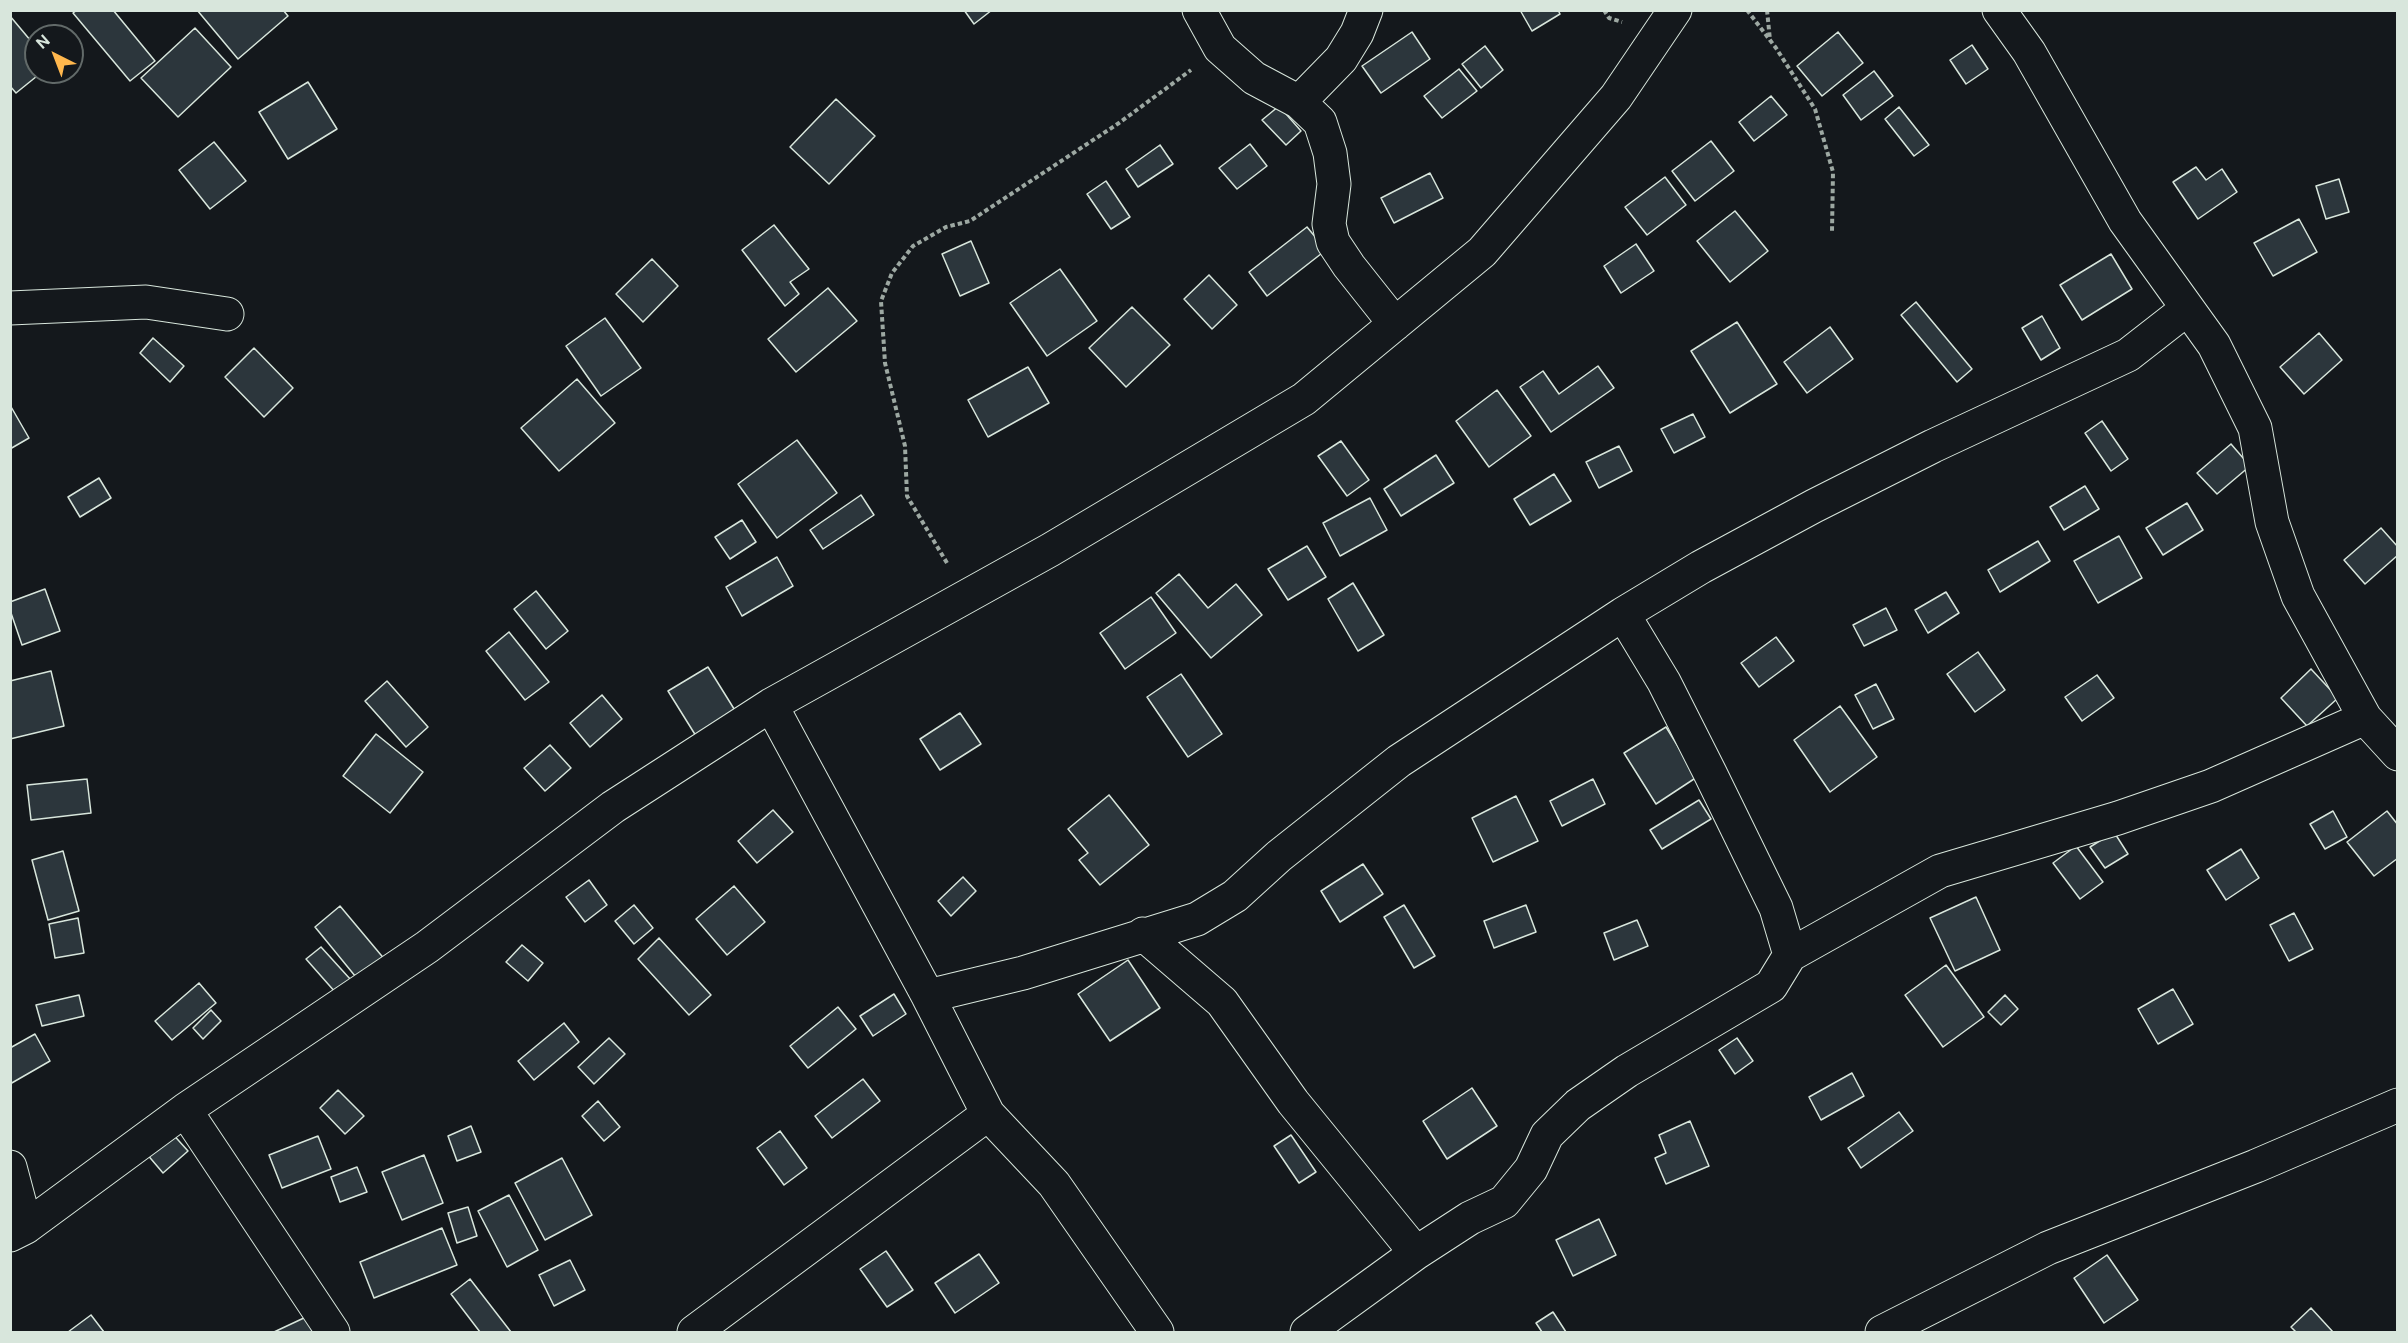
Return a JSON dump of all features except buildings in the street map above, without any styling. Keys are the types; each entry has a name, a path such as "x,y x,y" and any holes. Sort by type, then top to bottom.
{"street":[{"path":"1198,10 1220,48 1254,78 1299,102 1320,122 1330,153 1334,184 1329,224 1333,242 1395,324"},
{"path":"1299,102 1341,58 1357,33 1366,10"},
{"path":"10,1167 18,1231 185,1110 427,947 613,807 771,705 969,596 1304,399 1482,252 1616,97 1675,10"},
{"path":"1999,10 2029,52 2125,221 2214,345 2255,428 2271,522 2298,596 2365,718 2397,754"},
{"path":"10,308 146,302 227,314"},
{"path":"928,996 1023,973 1197,919 1235,896 1279,856 1399,761 1623,614 1701,567 1814,506 1933,446 2128,355 2187,309"},
{"path":"1623,614 1664,682 1715,783 1776,909 1790,955"},
{"path":"771,705 928,996 988,1114 1054,1184 1158,1332"},
{"path":"1307,1332 1416,1253 1470,1218 1504,1202 1531,1169 1548,1135 1578,1105 1647,1059 1771,986 1790,955 1940,871 2118,818 2211,786 2365,718"},
{"path":"1143,934 1222,1002 1293,1102 1416,1253"},
{"path":"1882,1332 2048,1248 2256,1166 2397,1105"},
{"path":"185,1110 333,1332"},
{"path":"694,1332 988,1114"}],"path":[{"path":"1747,10 1770,40 1815,109 1833,172 1832,231"},
{"path":"1767,10 1770,40"},
{"path":"969,596 907,496 905,446 885,363 881,301 892,273 913,246 946,226 970,221 1119,123 1220,48"}]}
